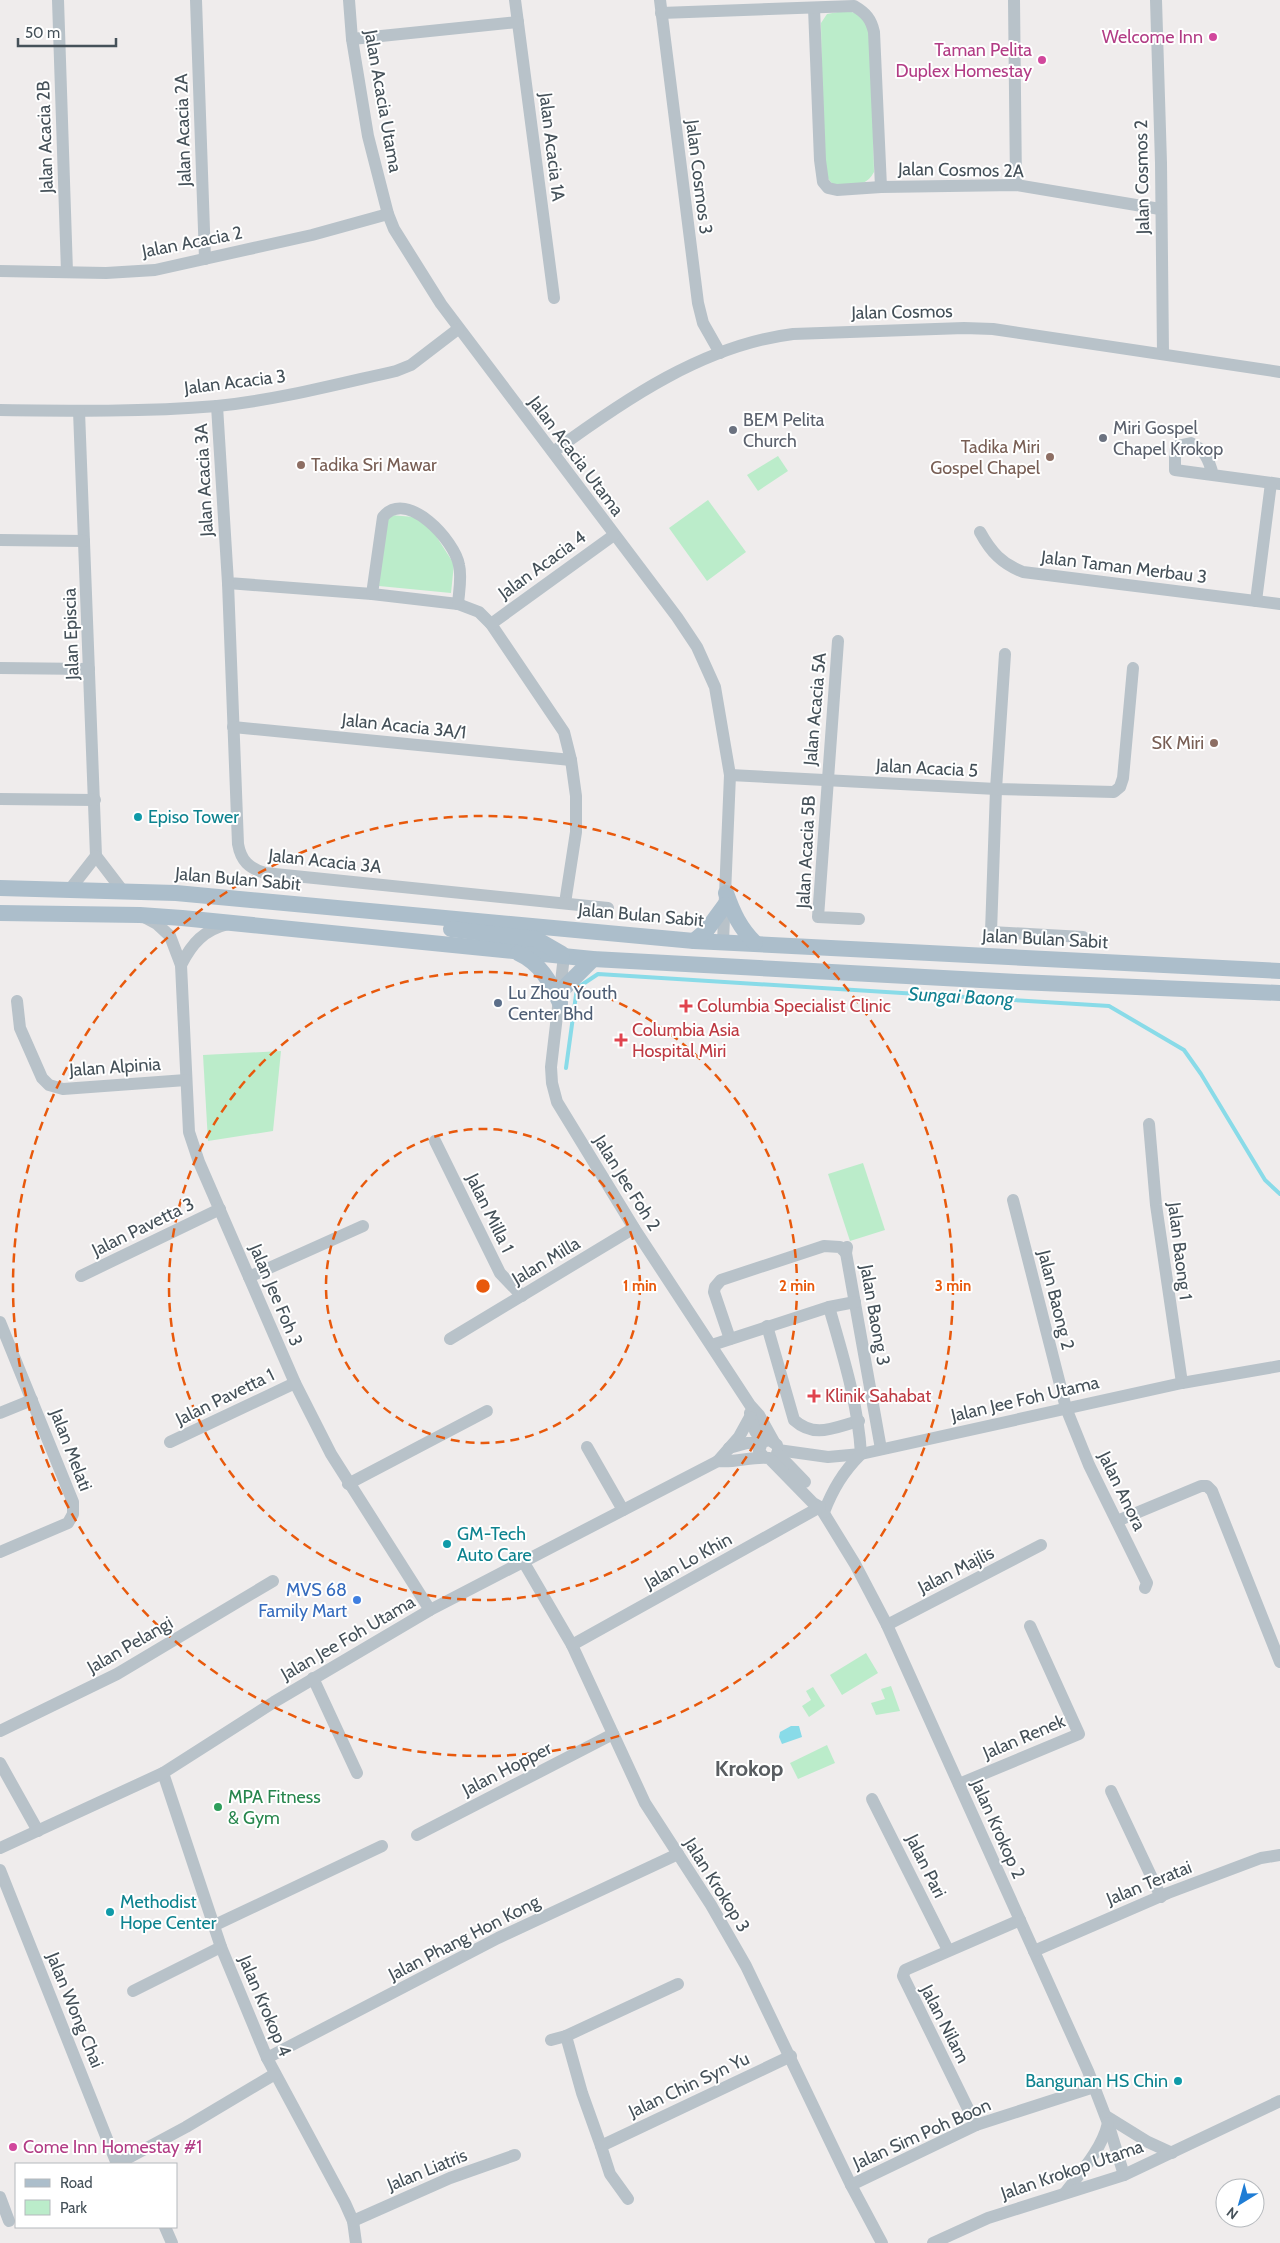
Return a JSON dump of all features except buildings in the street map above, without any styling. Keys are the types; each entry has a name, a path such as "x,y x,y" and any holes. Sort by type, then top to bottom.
{"main road":[{"name":"Jalan Bulan Sabit","path":"0,888 71,888 176,893 694,941 1280,971"},
{"path":"176,893 190,900 200,902 536,939 564,956"},
{"path":"694,941 706,931 725,899 742,930 755,943"},
{"path":"0,913 140,915 235,922 593,959 1018,982 1280,993"},
{"path":"723,942 740,953 756,959 978,970 1018,982"},
{"path":"511,950 529,958 543,972 560,997 593,959"}],"street":[{"name":"Jalan Acacia 2B","path":"58,0 67,272"},
{"name":"Jalan Acacia 2A","path":"196,0 205,259"},
{"name":"Jalan Acacia Utama","path":"349,0 352,39 368,136 388,214 394,229 458,329 553,452 697,647 715,687 730,775 723,942"},
{"name":"Jalan Acacia 1A","path":"515,0 554,298"},
{"name":"Jalan Cosmos 3","path":"660,0 698,303 703,323 720,353"},
{"path":"1014,0 1016,186"},
{"name":"Jalan Cosmos 2","path":"1156,0 1163,353"},
{"name":"Jalan Cosmos 2A","path":"661,13 854,6 864,12 872,21 874,32 880,187"},
{"name":"Jalan Cosmos 2A","path":"814,8 820,160 823,182 828,188 837,190 880,187 1016,186 1160,209"},
{"path":"352,39 518,22"},
{"name":"Jalan Acacia 2","path":"0,272 155,270 312,235 388,214"},
{"name":"Jalan Cosmos","path":"553,452 604,414 665,378 720,353 760,340 793,334 964,328 993,329 1280,372"},
{"name":"Jalan Acacia 3","path":"0,410 79,411 217,406 339,384 396,370 410,365 458,329"},
{"name":"Jalan Acacia 3A","path":"217,406 228,583 238,844 240,855 250,867 265,874 608,908"},
{"name":"Jalan Episcia","path":"79,411 96,856"},
{"path":"1213,475 1276,484 1256,601"},
{"path":"372,594 383,517 393,511 408,511 424,517 434,524 456,557 460,572 458,604"},
{"name":"Jalan Taman Merbau 3","path":"980,532 995,556 1012,568 1023,572 1280,604"},
{"name":"Jalan Acacia 4","path":"491,624 614,535"},
{"path":"0,540 84,541"},
{"path":"228,583 372,594 458,604 479,612 491,624 564,732 572,760 576,796 576,832 565,903"},
{"name":"Jalan Acacia 5A","path":"827,779 838,641"},
{"path":"1005,654 996,789 991,932 1083,937"},
{"path":"0,668 90,669"},
{"name":"Jalan Acacia 5","path":"730,775 996,789 1114,792 1120,787 1123,778 1133,668"},
{"name":"Jalan Acacia 3A/1","path":"233,727 572,760"},
{"name":"Jalan Acacia 5B","path":"827,779 818,917 859,920"},
{"path":"0,799 95,800"},
{"path":"71,888 96,856 122,890"},
{"name":"Jalan Jee Foh 3","path":"140,915 157,924 170,936 181,965 186,1080 192,1144 295,1382 331,1454 348,1484 430,1610"},
{"path":"181,965 189,949 208,931 235,922"},
{"name":"Jalan Jee Foh 2","path":"564,956 551,1067 552,1083 557,1102 634,1228 712,1345 750,1411 759,1415 769,1449 813,1503 822,1510"},
{"name":"Jalan Alpinia","path":"17,1001 20,1028 42,1078 49,1085 63,1089 186,1080"},
{"name":"Jalan Baong 1","path":"1149,1124 1157,1214 1182,1383"},
{"name":"Jalan Milla 1","path":"435,1141 500,1273 522,1296"},
{"name":"Jalan Baong 2","path":"1013,1200 1066,1408"},
{"name":"Jalan Pavetta 3","path":"81,1276 220,1209"},
{"path":"249,1277 363,1226"},
{"name":"Jalan Milla","path":"450,1339 634,1228"},
{"name":"Jalan Baong 3","path":"730,1339 714,1292 721,1280 824,1246 840,1247 846,1250 882,1449"},
{"path":"712,1345 829,1307 855,1302"},
{"path":"822,1510 844,1471 861,1454 859,1421 848,1372 829,1307"},
{"name":"Jalan Melati","path":"0,1322 73,1502 73,1514 68,1523 0,1552"},
{"path":"767,1326 794,1420 804,1429 817,1431 859,1421"},
{"name":"Jalan Jee Foh Utama","path":"769,1449 828,1457 861,1454 1182,1383 1280,1366"},
{"path":"848,1372 867,1370"},
{"name":"Jalan Pavetta 1","path":"170,1442 295,1382"},
{"path":"0,1413 32,1400"},
{"name":"Jalan Anora","path":"1066,1408 1090,1465 1147,1583 1145,1588"},
{"path":"348,1484 487,1411"},
{"path":"750,1411 739,1437 718,1461 729,1463 769,1449"},
{"path":"729,1448 747,1444 769,1449"},
{"path":"587,1447 623,1510"},
{"name":"Jalan Jee Foh Utama","path":"0,1848 162,1773 313,1678 430,1610 718,1461"},
{"path":"1117,1521 1201,1486 1207,1486 1212,1492 1280,1662"},
{"name":"Jalan Krokop 2","path":"822,1510 887,1625 1094,2086 1107,2119 1124,2175"},
{"name":"Jalan Lo Khin","path":"572,1645 822,1510"},
{"name":"Jalan Majlis","path":"887,1625 1041,1545"},
{"name":"Jalan Krokop 3","path":"523,1562 572,1645 645,1803 711,1905 746,1966 791,2056 874,2237 882,2243"},
{"name":"Jalan Pelangi","path":"0,1731 117,1674 273,1581"},
{"name":"Jalan Renek","path":"959,1784 1079,1734 1030,1626"},
{"path":"313,1678 357,1774"},
{"name":"Jalan Hopper","path":"417,1835 613,1734"},
{"path":"0,1763 38,1831"},
{"name":"Jalan Krokop 4","path":"162,1773 215,1924 221,1947 267,2058 327,2167 352,2220 356,2243"},
{"path":"1111,1792 1161,1897"},
{"name":"Jalan Pari","path":"872,1799 948,1950"},
{"path":"215,1924 382,1846"},
{"name":"Jalan Phang Hon Kong","path":"267,2058 498,1938 678,1854"},
{"name":"Jalan Teratai","path":"1034,1951 1161,1897 1261,1858 1280,1855"},
{"path":"1261,1858 1280,1866"},
{"name":"Jalan Wong Chai","path":"0,1870 117,2163"},
{"name":"Jalan Nilam","path":"976,2125 903,1976 905,1970 1020,1920"},
{"path":"132,1991 221,1947"},
{"path":"551,2040 566,2036 678,1984"},
{"path":"566,2036 582,2093 610,2174 628,2199"},
{"name":"Jalan Chin Syn Yu","path":"601,2146 791,2056"},
{"path":"122,2163 135,2160 275,2074"},
{"name":"Jalan Sim Poh Boon","path":"851,2185 976,2125 1094,2086"},
{"name":"Jalan Krokop Utama","path":"933,2243 988,2218 1124,2175 1280,2101"},
{"path":"1065,2193 1090,2160 1106,2132 1107,2119 1172,2153"},
{"name":"Jalan Liatris","path":"352,2220 450,2178 515,2155"},
{"path":"0,2197 8,2221"},
{"path":"165,2228 172,2243"},
{"path":"949,2243 956,2232"}],"green space":[{"path":"843,11 858,14 867,24 871,34 874,172 862,184 856,185 833,185 824,173 823,163 821,23 827,14"},
{"path":"778,456 788,471 758,491 747,475"},
{"path":"708,500 746,552 707,581 669,528"},
{"path":"390,515 414,517 429,525 454,564 451,593 379,586 384,523"},
{"path":"281,1051 273,1131 208,1141 203,1055"},
{"path":"863,1163 885,1230 850,1241 828,1174"},
{"path":"866,1653 878,1673 842,1695 830,1675"},
{"path":"891,1686 900,1711 876,1715 871,1703 885,1699 881,1689"},
{"path":"813,1687 825,1706 809,1717 802,1706 811,1700 806,1691"},
{"path":"827,1745 835,1763 798,1779 790,1763"}],"water":[{"path":"791,1726 799,1726 802,1737 782,1744 779,1737 780,1732"}],"waterway":[{"name":"Sungai Baong","path":"566,1068 577,988 598,974 1109,1006 1184,1050 1201,1074 1265,1180 1280,1194"}],"place":[{"name":"Welcome Inn","path":"1213,37"},
{"name":"Taman Pelita Duplex Homestay","path":"1042,60"},
{"name":"BEM Pelita Church","path":"733,430"},
{"name":"Miri Gospel Chapel Krokop","path":"1103,438"},
{"name":"Tadika Miri Gospel Chapel","path":"1050,457"},
{"name":"Tadika Sri Mawar","path":"301,465"},
{"name":"SK Miri","path":"1214,743"},
{"name":"Episo Tower","path":"138,817"},
{"name":"Lu Zhou Youth Center Bhd","path":"498,1003"},
{"name":"Columbia Specialist Clinic","path":"686,1006"},
{"name":"Columbia Asia Hospital Miri","path":"621,1040"},
{"name":"Klinik Sahabat","path":"814,1396"},
{"name":"GM-Tech Auto Care","path":"447,1544"},
{"name":"MVS 68 Family Mart","path":"357,1600"},
{"name":"MPA Fitness & Gym","path":"218,1807"},
{"name":"Methodist Hope Center","path":"110,1912"},
{"name":"Bangunan HS Chin","path":"1178,2081"},
{"name":"Come Inn Homestay #1","path":"13,2147"}],"district":[{"name":"Krokop","path":"749,1768"}]}
